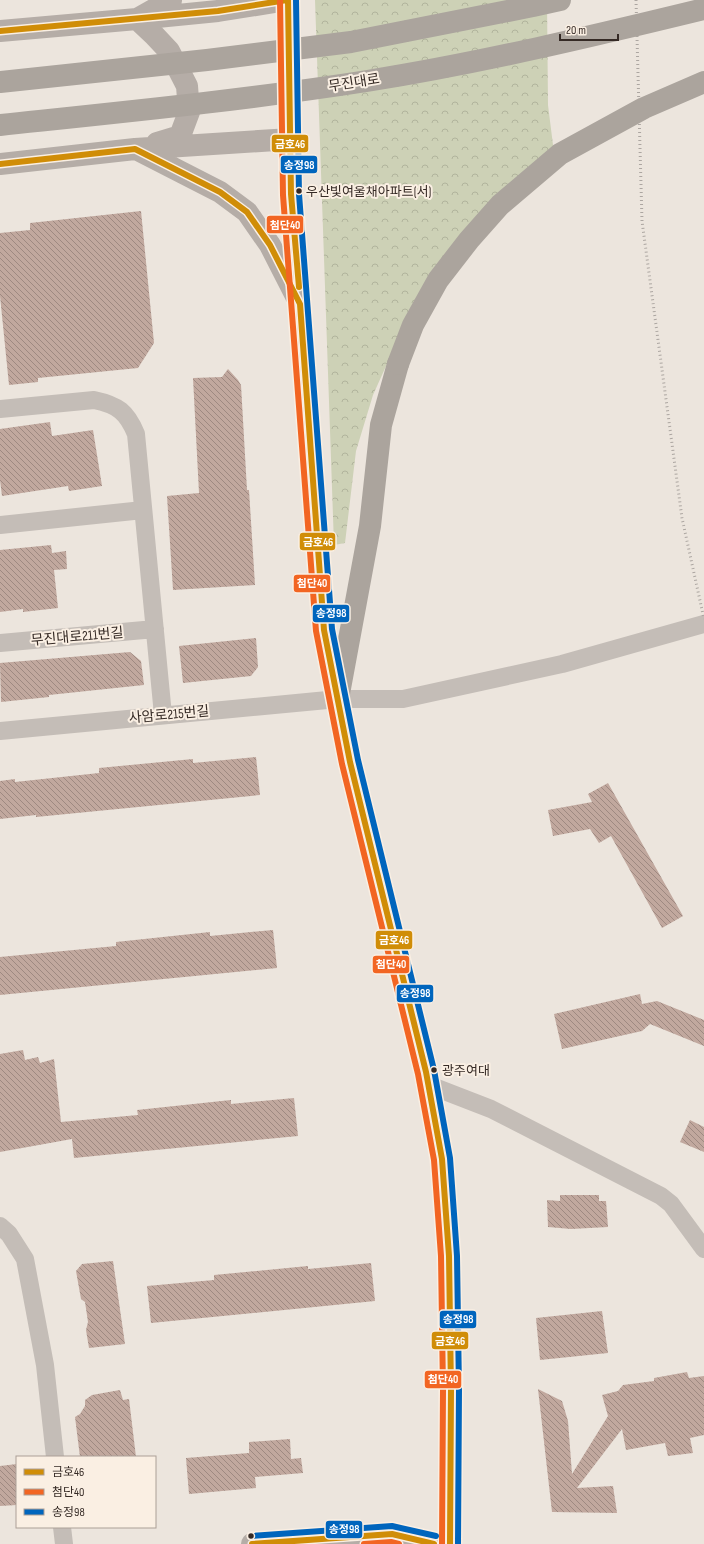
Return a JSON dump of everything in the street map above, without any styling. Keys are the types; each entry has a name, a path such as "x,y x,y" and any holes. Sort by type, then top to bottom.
{"highway":[{"path":"0,82 207,60 351,42 560,0"},
{"name":"무진대로","path":"0,125 239,100 368,80 499,55 704,10"},
{"path":"338,699 370,526 381,425 398,364 413,325 438,280 469,240 500,205 560,154 644,108 704,82"}],"main road":[{"path":"137,20 171,0"},
{"path":"0,31 137,20 218,11 288,0 291,194 324,630 350,762 428,1084 442,1159 449,1256 451,1390 450,1544"},
{"path":"135,149 180,136 189,112 187,86 169,51 137,20"},
{"path":"0,164 135,149 291,139"},
{"path":"135,149 220,192 248,212 270,245 300,304"},
{"path":"252,1544 392,1534 434,1544"}],"street":[{"path":"0,409 94,400 108,403 121,410 131,421 136,434 163,715"},
{"path":"0,525 143,510"},
{"name":"사암로215번길","path":"0,731 338,699 403,699 562,664 704,624"},
{"name":"무진대로211번길","path":"0,643 154,629"},
{"path":"428,1084 491,1109 662,1196 671,1204 704,1249"},
{"path":"0,1226 9,1234 25,1259 45,1365 55,1456"},
{"path":"62,1528 64,1544"}],"green space":[{"path":"315,0 547,0 548,105 555,161 515,194 400,335 373,395 356,451 345,543 334,545"}],"building":[{"path":"141,211 154,343 138,368 38,378 38,382 9,385 0,296 0,233 30,230 30,223"},
{"path":"228,369 241,385 247,490 249,490 255,585 173,590 167,496 199,493 193,378 222,377"},
{"path":"50,422 52,436 93,430 102,486 69,491 68,486 2,496 0,480 0,429"},
{"path":"51,545 52,553 66,551 67,569 54,570 58,608 23,612 23,609 0,612 0,550"},
{"path":"256,638 258,667 251,676 183,683 179,646"},
{"path":"130,652 141,661 144,685 49,695 49,697 1,702 0,663"},
{"path":"256,757 260,795 36,817 36,815 0,819 0,781 15,779 15,782 99,773 99,768 193,759 193,763"},
{"path":"608,783 683,916 662,928 611,836 599,843 590,829 553,836 548,810 592,802 588,794"},
{"path":"273,930 277,968 0,995 0,957 116,946 116,942 210,932 210,936"},
{"path":"640,994 642,1004 657,1001 704,1020 704,1046 650,1024 642,1031 562,1049 554,1014"},
{"path":"23,1050 25,1060 38,1057 40,1063 54,1059 61,1122 138,1115 137,1110 231,1100 231,1104 294,1098 298,1136 74,1158 72,1139 0,1152 0,1054"},
{"path":"690,1120 704,1127 704,1152 680,1142"},
{"path":"560,1195 599,1195 599,1201 606,1201 608,1227 571,1229 548,1227 547,1200 560,1201"},
{"path":"113,1261 125,1344 89,1348 86,1330 88,1322 85,1302 81,1299 76,1271 82,1264"},
{"path":"371,1263 375,1301 151,1323 147,1286 214,1280 214,1275 308,1266 308,1269"},
{"path":"602,1311 608,1353 540,1360 536,1318"},
{"path":"687,1372 689,1378 704,1376 704,1435 690,1438 693,1453 668,1456 665,1443 626,1450 622,1429 577,1488 613,1486 617,1513 552,1512 538,1389 562,1401 568,1421 572,1474 608,1416 602,1395 618,1391 623,1385 654,1381 654,1378"},
{"path":"120,1390 123,1400 129,1399 136,1456 80,1456 75,1417 80,1414 85,1406 85,1400 92,1395"},
{"path":"290,1439 291,1459 301,1458 303,1473 255,1477 256,1488 189,1494 186,1458 249,1453 249,1442"},
{"path":"16,1464 16,1505 0,1506 0,1466"}],"railway":[{"path":"636,0 642,221 682,518 704,619"}],"transit line":[{"name":"첨단40","path":"280,0 283,195 316,631 342,764 418,1074 434,1160 441,1256 443,1390 442,1544"},
{"name":"금호46","path":"0,31 218,11 287,0"},
{"name":"금호46","path":"288,0 291,194 299,287"},
{"name":"송정98","path":"296,0 299,194 332,629 358,760 434,1070 450,1158 457,1256 459,1390 458,1544"},
{"name":"금호46","path":"0,164 135,149 220,192 247,212 270,245 300,304 324,630 350,762 426,1072 442,1159 449,1256 451,1390 450,1544"},
{"name":"송정98","path":"251,1536 392,1526 436,1536"},
{"name":"금호46","path":"252,1544 392,1534 434,1544"},
{"name":"첨단40","path":"364,1544 391,1542 399,1544"}],"place":[{"name":"우산빛여울채아파트(서)","path":"299,191"},
{"name":"광주여대","path":"434,1070"}]}
